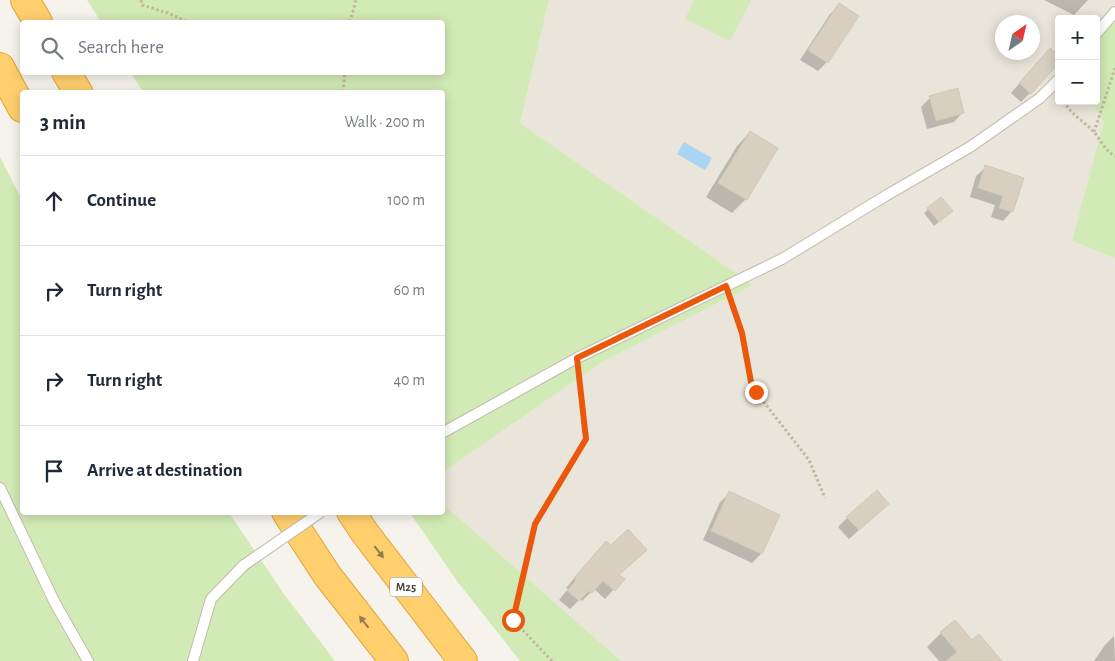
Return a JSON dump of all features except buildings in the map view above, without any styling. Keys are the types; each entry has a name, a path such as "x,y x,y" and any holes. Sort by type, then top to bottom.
{"highway":[{"path":"25,0 37,20"},
{"path":"0,67 20,104"},
{"path":"68,75 77,90"},
{"path":"288,515 327,575 394,661"},
{"name":"M25","path":"353,515 463,661"}],"lane":[{"path":"1100,29 1115,12"},
{"path":"445,431 577,358 782,259 970,147 1040,98 1055,83"},
{"path":"0,488 55,603 88,661"},
{"path":"193,661 212,599 244,565 318,515"}],"path":[{"path":"141,0 142,5 184,20"},
{"path":"351,20 356,0"},
{"path":"1094,132 1115,68"},
{"path":"343,90 345,75"},
{"path":"1066,105 1094,132 1110,153 1115,156"},
{"path":"726,286 742,333 751,382 756,392 809,460 825,498"},
{"path":"552,661 513,620 535,524 586,439 577,358"}],"shaded area":[{"path":"549,0 1115,0 1115,108 1072,241 1115,258 1115,661 621,661 445,506 445,471 602,362 753,285 520,123"}],"green space":[{"path":"87,0 549,0 520,123 753,285 602,362 445,471 445,90 142,90 132,75 445,75 445,20 100,20"},
{"path":"694,0 751,0 730,41 685,19"},
{"path":"1115,15 1115,258 1072,241 1104,122 1093,105 1100,105 1100,32"},
{"path":"0,157 20,196 20,515 230,515 284,594 335,661 0,661"},
{"path":"445,506 621,661 520,661 457,581 411,515 445,515"}],"water":[{"path":"684,142 712,158 705,170 677,154"}],"route":[{"path":"513,620 535,524 586,439 577,358 726,286 742,333 751,382 756,392"}]}
